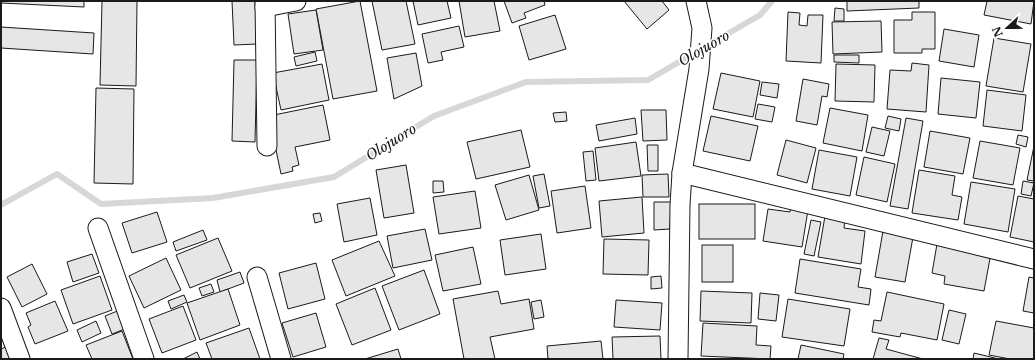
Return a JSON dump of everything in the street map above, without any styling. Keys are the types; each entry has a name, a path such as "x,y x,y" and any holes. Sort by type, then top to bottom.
{"street":[{"path":"267,146 265,4 296,1"},
{"path":"678,359 680,204 682,173 699,69 702,28 696,1"},
{"path":"682,173 1034,259"},
{"path":"98,228 144,359"},
{"path":"257,278 281,359"},
{"path":"1,308 20,359"}],"building":[{"path":"1,1 84,1 84,7 1,3"},
{"path":"102,1 137,1 136,86 100,85"},
{"path":"232,1 255,1 257,44 234,45"},
{"path":"360,1 377,91 333,99 316,9"},
{"path":"372,1 406,1 415,44 382,50"},
{"path":"413,1 447,1 451,18 418,25"},
{"path":"459,1 494,1 500,31 465,37"},
{"path":"504,1 544,1 545,5 524,13 526,18 512,23"},
{"path":"624,1 662,1 669,10 647,29"},
{"path":"847,1 919,1 919,8 847,11"},
{"path":"987,1 1034,1 1031,24 984,15"},
{"path":"835,8 844,9 844,21 834,21"},
{"path":"316,10 323,50 294,54 288,14"},
{"path":"788,12 800,13 799,25 807,26 808,15 823,15 821,63 786,61"},
{"path":"912,12 935,12 935,49 922,49 922,53 894,53 894,20 912,20"},
{"path":"555,15 566,49 529,60 519,26"},
{"path":"881,21 882,52 833,54 832,22"},
{"path":"459,26 464,47 441,52 443,60 428,63 422,34"},
{"path":"1,27 94,33 93,54 1,48"},
{"path":"944,29 979,35 974,67 939,61"},
{"path":"994,38 1031,44 1023,92 986,86"},
{"path":"315,52 317,61 296,66 294,57"},
{"path":"416,53 422,86 394,99 387,58"},
{"path":"834,55 859,55 859,63 834,62"},
{"path":"234,60 257,60 255,142 232,141"},
{"path":"912,63 929,65 926,112 887,109 890,70 911,71"},
{"path":"322,64 329,100 281,110 273,73"},
{"path":"836,64 875,65 874,102 835,101"},
{"path":"721,73 760,81 753,117 713,109"},
{"path":"941,78 980,82 976,118 938,114"},
{"path":"803,79 829,84 827,97 822,96 817,125 796,121"},
{"path":"762,82 779,84 777,98 760,95"},
{"path":"96,88 134,89 133,184 94,183"},
{"path":"987,90 1026,95 1022,131 983,126"},
{"path":"758,104 775,107 772,122 755,119"},
{"path":"323,105 330,140 295,147 299,165 292,167 293,171 281,174 269,116"},
{"path":"830,108 868,115 862,151 823,143"},
{"path":"641,110 666,110 667,140 643,141"},
{"path":"566,112 567,121 555,122 553,113"},
{"path":"711,116 758,126 750,161 703,151"},
{"path":"888,116 901,119 899,131 885,128"},
{"path":"635,118 637,134 599,141 596,125"},
{"path":"906,118 923,121 908,209 890,206"},
{"path":"872,127 890,131 884,156 866,152"},
{"path":"521,130 530,167 476,179 467,142"},
{"path":"930,131 970,138 963,174 924,167"},
{"path":"1018,135 1028,137 1026,147 1016,144"},
{"path":"786,140 816,148 807,183 777,175"},
{"path":"980,141 1020,148 1013,185 973,178"},
{"path":"636,142 641,176 599,181 595,148"},
{"path":"647,145 658,145 658,171 648,171"},
{"path":"1034,146 1034,181 1027,180"},
{"path":"819,150 857,157 850,196 812,189"},
{"path":"593,151 596,180 586,181 583,152"},
{"path":"864,157 895,164 887,202 856,195"},
{"path":"406,165 414,213 384,218 376,170"},
{"path":"919,170 955,176 952,195 962,197 958,220 912,213"},
{"path":"544,174 550,206 539,208 533,176"},
{"path":"668,174 669,197 643,197 642,175"},
{"path":"529,175 539,210 506,220 495,185"},
{"path":"433,181 443,181 444,192 433,193"},
{"path":"1023,181 1034,183 1031,196 1021,194"},
{"path":"971,182 1015,189 1008,232 964,224"},
{"path":"585,186 591,228 557,233 551,191"},
{"path":"475,191 481,228 439,234 433,197"},
{"path":"1018,196 1034,199 1034,242 1010,237"},
{"path":"642,197 644,233 602,237 599,201"},
{"path":"370,198 377,235 344,242 337,204"},
{"path":"654,202 671,202 670,229 654,230"},
{"path":"699,204 755,204 755,239 699,239"},
{"path":"791,207 808,210 802,247 763,241 768,209 790,212"},
{"path":"157,212 167,242 132,253 122,223"},
{"path":"320,213 322,221 315,223 313,214"},
{"path":"825,216 845,219 844,228 865,231 861,264 818,257"},
{"path":"811,220 821,222 814,256 804,254"},
{"path":"425,229 432,260 393,268 387,236"},
{"path":"203,230 207,240 176,251 173,242"},
{"path":"883,231 913,237 905,282 875,277"},
{"path":"541,234 546,269 505,275 500,240"},
{"path":"218,238 232,271 190,288 176,255"},
{"path":"604,239 649,240 648,275 603,274"},
{"path":"379,241 395,276 346,296 332,260"},
{"path":"937,244 991,253 984,291 944,284 945,276 932,273"},
{"path":"702,245 733,245 733,282 702,282"},
{"path":"473,247 481,284 443,291 435,255"},
{"path":"92,254 99,273 73,282 67,262"},
{"path":"166,258 181,290 144,308 129,276"},
{"path":"800,259 861,269 858,287 871,289 869,305 795,293"},
{"path":"316,263 325,299 288,309 279,273"},
{"path":"32,264 47,294 22,307 7,277"},
{"path":"424,270 440,314 399,330 382,286"},
{"path":"240,272 244,283 220,292 217,280"},
{"path":"100,276 112,310 73,324 61,290"},
{"path":"661,276 662,288 651,289 651,277"},
{"path":"1029,277 1034,278 1034,313 1023,311"},
{"path":"211,284 214,292 202,296 199,288"},
{"path":"375,288 391,330 352,345 336,304"},
{"path":"228,289 240,325 200,340 187,303"},
{"path":"498,291 501,304 529,299 534,329 490,337 495,359 464,359 453,299"},
{"path":"701,291 752,293 751,323 700,321"},
{"path":"887,292 944,304 937,340 901,333 900,337 872,332 874,320 881,321"},
{"path":"760,293 779,295 776,321 758,319"},
{"path":"184,295 187,302 171,309 168,301"},
{"path":"788,299 850,309 844,346 782,337"},
{"path":"541,300 544,317 534,319 531,302"},
{"path":"616,300 662,303 660,330 614,327"},
{"path":"55,301 68,331 35,344 28,327 31,325 26,313"},
{"path":"183,306 196,340 162,353 149,319"},
{"path":"120,310 127,328 112,334 105,316"},
{"path":"949,310 966,314 959,344 942,340"},
{"path":"316,313 326,347 293,357 282,323"},
{"path":"96,321 101,333 82,342 77,330"},
{"path":"996,321 1034,328 1034,359 1010,359 989,355"},
{"path":"703,323 757,326 756,345 771,346 770,359 701,356"},
{"path":"249,328 260,359 212,359 206,343"},
{"path":"122,331 133,359 92,359 86,345"},
{"path":"660,336 661,359 613,359 612,337"},
{"path":"879,338 889,340 886,349 923,359 873,359"},
{"path":"601,341 603,359 548,359 547,346"},
{"path":"801,345 844,354 843,359 798,359"},
{"path":"8,346 12,359 1,359 1,349"},
{"path":"398,349 401,359 365,359"},
{"path":"197,352 200,359 183,359"},
{"path":"974,353 999,359 973,359"}],"waterway":[{"name":"Olojuoro","path":"1,205 57,174 101,204 213,198 334,177 434,116 526,82 648,80 760,15 772,1"}]}
